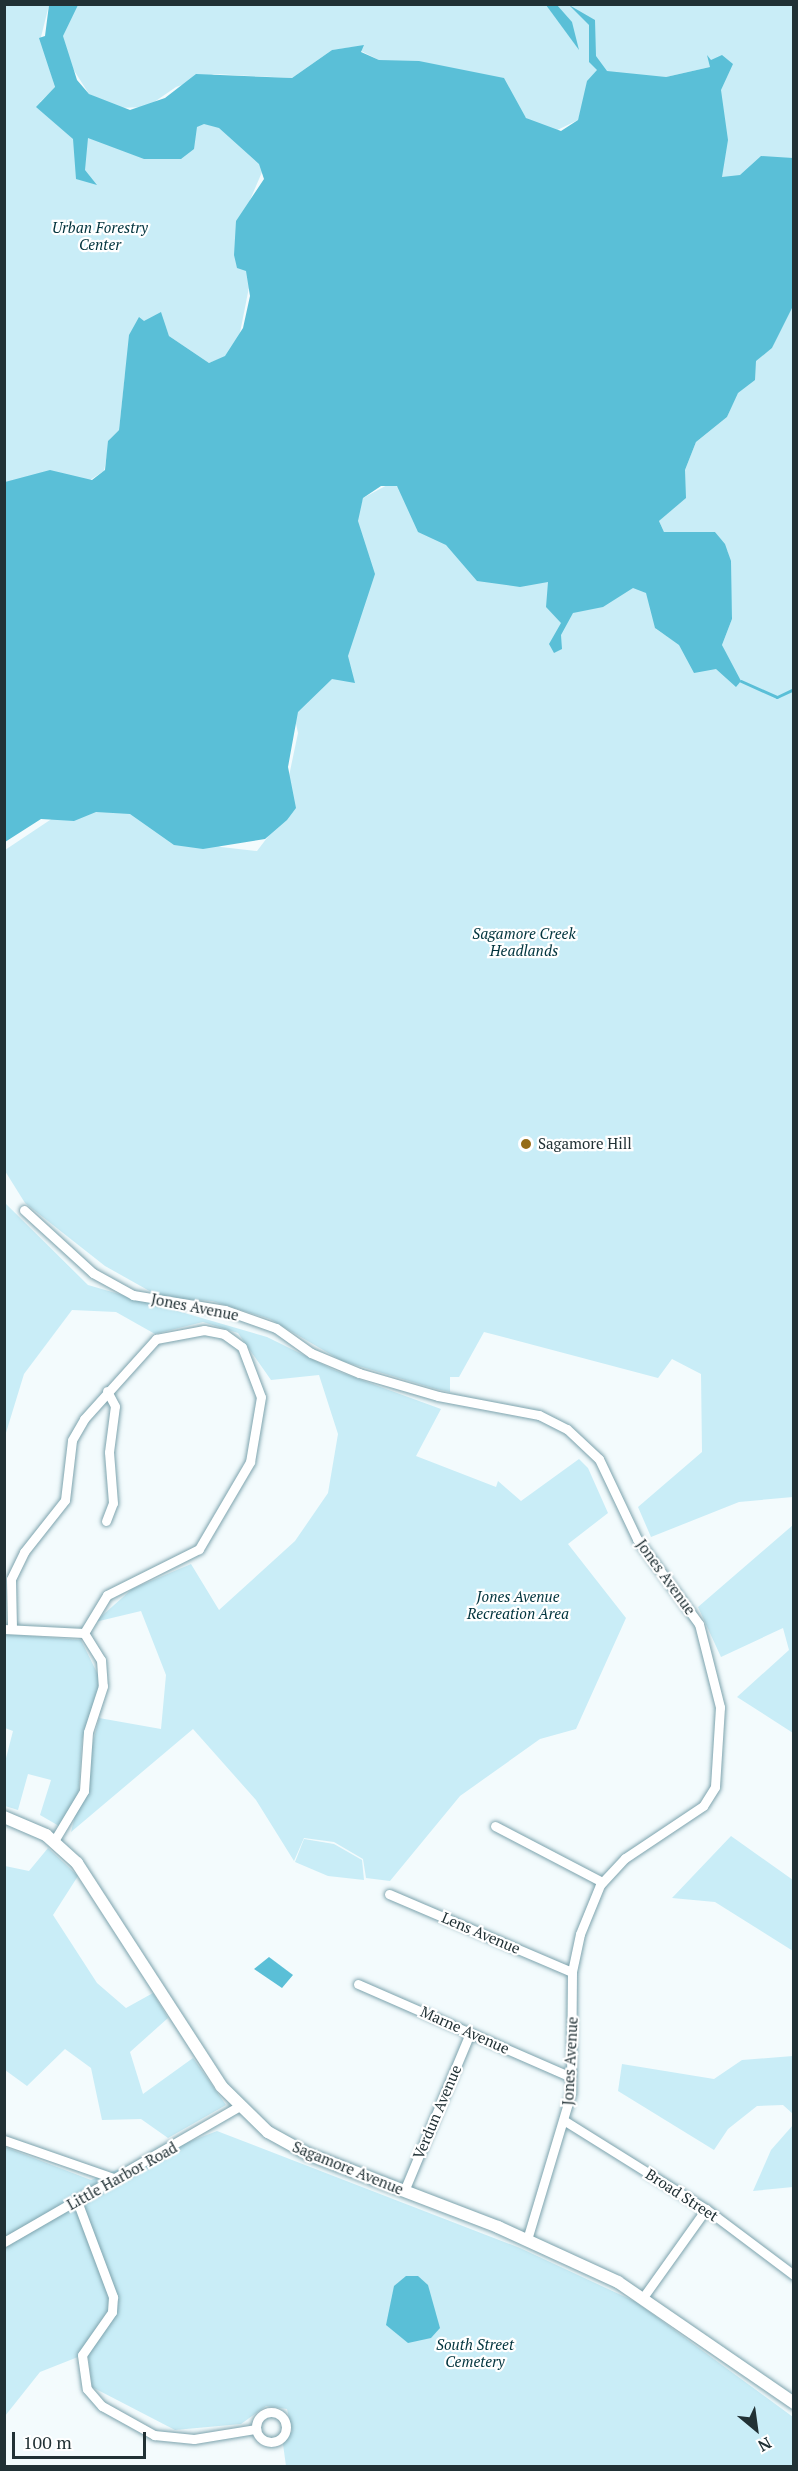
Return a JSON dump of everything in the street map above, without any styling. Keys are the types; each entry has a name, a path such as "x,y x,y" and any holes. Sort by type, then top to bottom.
{"main road":[{"name":"Sagamore Avenue","path":"4,1817 54,1841 90,1880 238,2106 295,2148 527,2240 644,2296 794,2403"}],"street":[{"name":"Jones Avenue","path":"24,1210 112,1286 261,1322 359,1373 438,1396 538,1415 573,1433 599,1459 637,1539 690,1608 704,1636 720,1707 721,1753 715,1786 703,1806 625,1858 602,1882 580,1934 572,1972 571,2077 565,2121 527,2240"},
{"path":"204,1330 224,1334 242,1347 254,1367 261,1397 259,1431 250,1462 199,1549 107,1595 84,1633 8,1629 16,1566 58,1514 70,1486 76,1430 106,1391 156,1339 204,1330"},
{"path":"106,1391 115,1406 110,1452 114,1492 106,1521"},
{"path":"54,1841 81,1800 88,1732 104,1686 101,1660 84,1633"},
{"path":"495,1826 602,1882"},
{"name":"Lens Avenue","path":"389,1894 572,1972"},
{"name":"Marne Avenue","path":"358,1984 571,2077"},
{"name":"Verdun Avenue","path":"404,2191 470,2033"},
{"name":"Little Harbor Road","path":"4,2242 238,2106"},
{"name":"Broad Street","path":"565,2121 706,2209 794,2275"},
{"path":"4,2140 113,2178"},
{"path":"77,2201 113,2297 112,2312 82,2355 87,2389 102,2406 154,2435 194,2439 256,2429"},
{"path":"644,2296 706,2209"}],"green space":[{"path":"74,4 793,5 793,158 720,182 710,67 666,77 632,76 586,95 578,120 547,135 473,74 379,60 353,47 332,50 292,78 214,74 176,87 147,107 116,108 89,94 68,61 62,32"},
{"name":"Urban Forestry Center","path":"4,5 49,5 41,37 55,88 40,102 189,137 211,109 265,165 250,200 253,267 236,353 209,363 169,336 166,328 125,374 119,430 110,439 104,471 87,482 5,484"},
{"name":"Sagamore Creek Headlands","path":"793,300 793,1497 739,1502 651,1537 638,1507 702,1452 701,1374 672,1359 658,1378 484,1332 459,1377 450,1377 450,1392 436,1389 342,1361 270,1319 212,1301 162,1298 105,1266 25,1203 5,1171 5,850 62,812 97,800 221,847 257,851 270,834 289,776 298,733 295,719 363,498 391,483 547,571 567,616 621,585 648,587 656,629 716,669 731,665 722,645 732,619 728,552 715,532 676,536 664,532 659,521 685,498 685,470 696,442 727,417 737,393 755,379 755,361 772,348"},
{"name":"Jones Avenue Recreation Area","path":"4,1202 88,1285 267,1337 334,1370 441,1409 416,1456 496,1487 498,1481 521,1501 579,1459 588,1468 608,1513 568,1544 626,1618 576,1729 540,1739 460,1796 390,1881 366,1878 363,1859 334,1842 304,1838 294,1861 256,1800 193,1729 71,1832 99,1718 161,1729 166,1675 141,1611 95,1622 132,1589 191,1564 219,1610 295,1541 328,1493 338,1434 319,1375 271,1380 238,1333 203,1322 155,1334 116,1312 72,1310 24,1374 5,1436"},
{"path":"793,1525 793,1733 737,1697 789,1650 783,1628 721,1657 698,1607"},
{"path":"5,1634 81,1640 101,1681 82,1740 78,1799 59,1826 40,1815 51,1780 28,1774 18,1810 5,1806 5,1762 13,1731 5,1728"},
{"path":"731,1836 793,1880 793,1951 715,1902 672,1898"},
{"path":"304,1839 334,1844 362,1860 364,1880 328,1876 295,1862"},
{"path":"48,1848 78,1876 53,1915 97,1983 126,2008 153,1993 168,2018 130,2052 143,2094 193,2058 226,2105 168,2138 141,2119 102,2120 91,2068 65,2049 27,2086 5,2070 5,1866 29,1871"},
{"path":"793,2056 793,2114 783,2105 757,2106 728,2129 714,2150 618,2091 622,2064 714,2079 742,2060"},
{"path":"793,2125 793,2187 753,2191 771,2150"},
{"name":"South Street Cemetery","path":"217,2131 520,2248 636,2302 793,2417 793,2466 286,2466 283,2444 292,2431 287,2409 266,2406 241,2424 175,2430 92,2387 88,2353 40,2372 5,2416 5,2147 91,2180"}],"water":[{"path":"49,5 78,5 63,36 77,80 89,94 130,110 165,98 196,74 292,78 332,50 364,45 361,52 379,60 419,61 504,78 526,118 561,131 578,120 587,81 597,70 589,62 589,25 569,5 595,20 596,56 607,71 666,77 710,67 707,55 711,60 722,55 733,64 721,90 728,140 722,177 740,175 761,156 793,158 792,308 772,348 756,361 755,380 738,393 727,417 696,442 685,470 686,498 659,521 664,532 715,532 725,544 731,561 732,619 722,645 741,681 736,687 716,669 694,673 679,645 655,628 646,593 633,588 603,607 573,613 561,635 562,649 554,653 549,644 561,623 546,607 548,582 520,587 477,581 446,545 418,532 397,486 381,486 363,498 358,521 375,574 348,656 355,683 332,679 298,712 288,767 296,808 287,820 265,839 203,849 174,845 130,814 96,812 74,821 41,819 5,842 5,482 50,470 92,480 105,470 108,441 119,430 129,335 139,317 144,321 161,312 169,336 209,363 225,356 243,328 250,296 246,271 237,268 234,255 236,221 264,179 259,164 219,128 204,124 197,127 194,149 181,159 144,159 88,138 85,170 97,185 76,179 73,139 36,107 55,87 39,38 45,36"},
{"path":"546,5 557,5 572,22 579,50"},
{"path":"269,1957 293,1975 282,1988 254,1969"},
{"path":"406,2276 418,2276 428,2285 440,2328 431,2338 408,2343 386,2325 394,2286"}],"waterway":[{"path":"741,681 777,697 794,689"}],"place":[{"name":"Sagamore Hill","path":"526,1144"}]}
